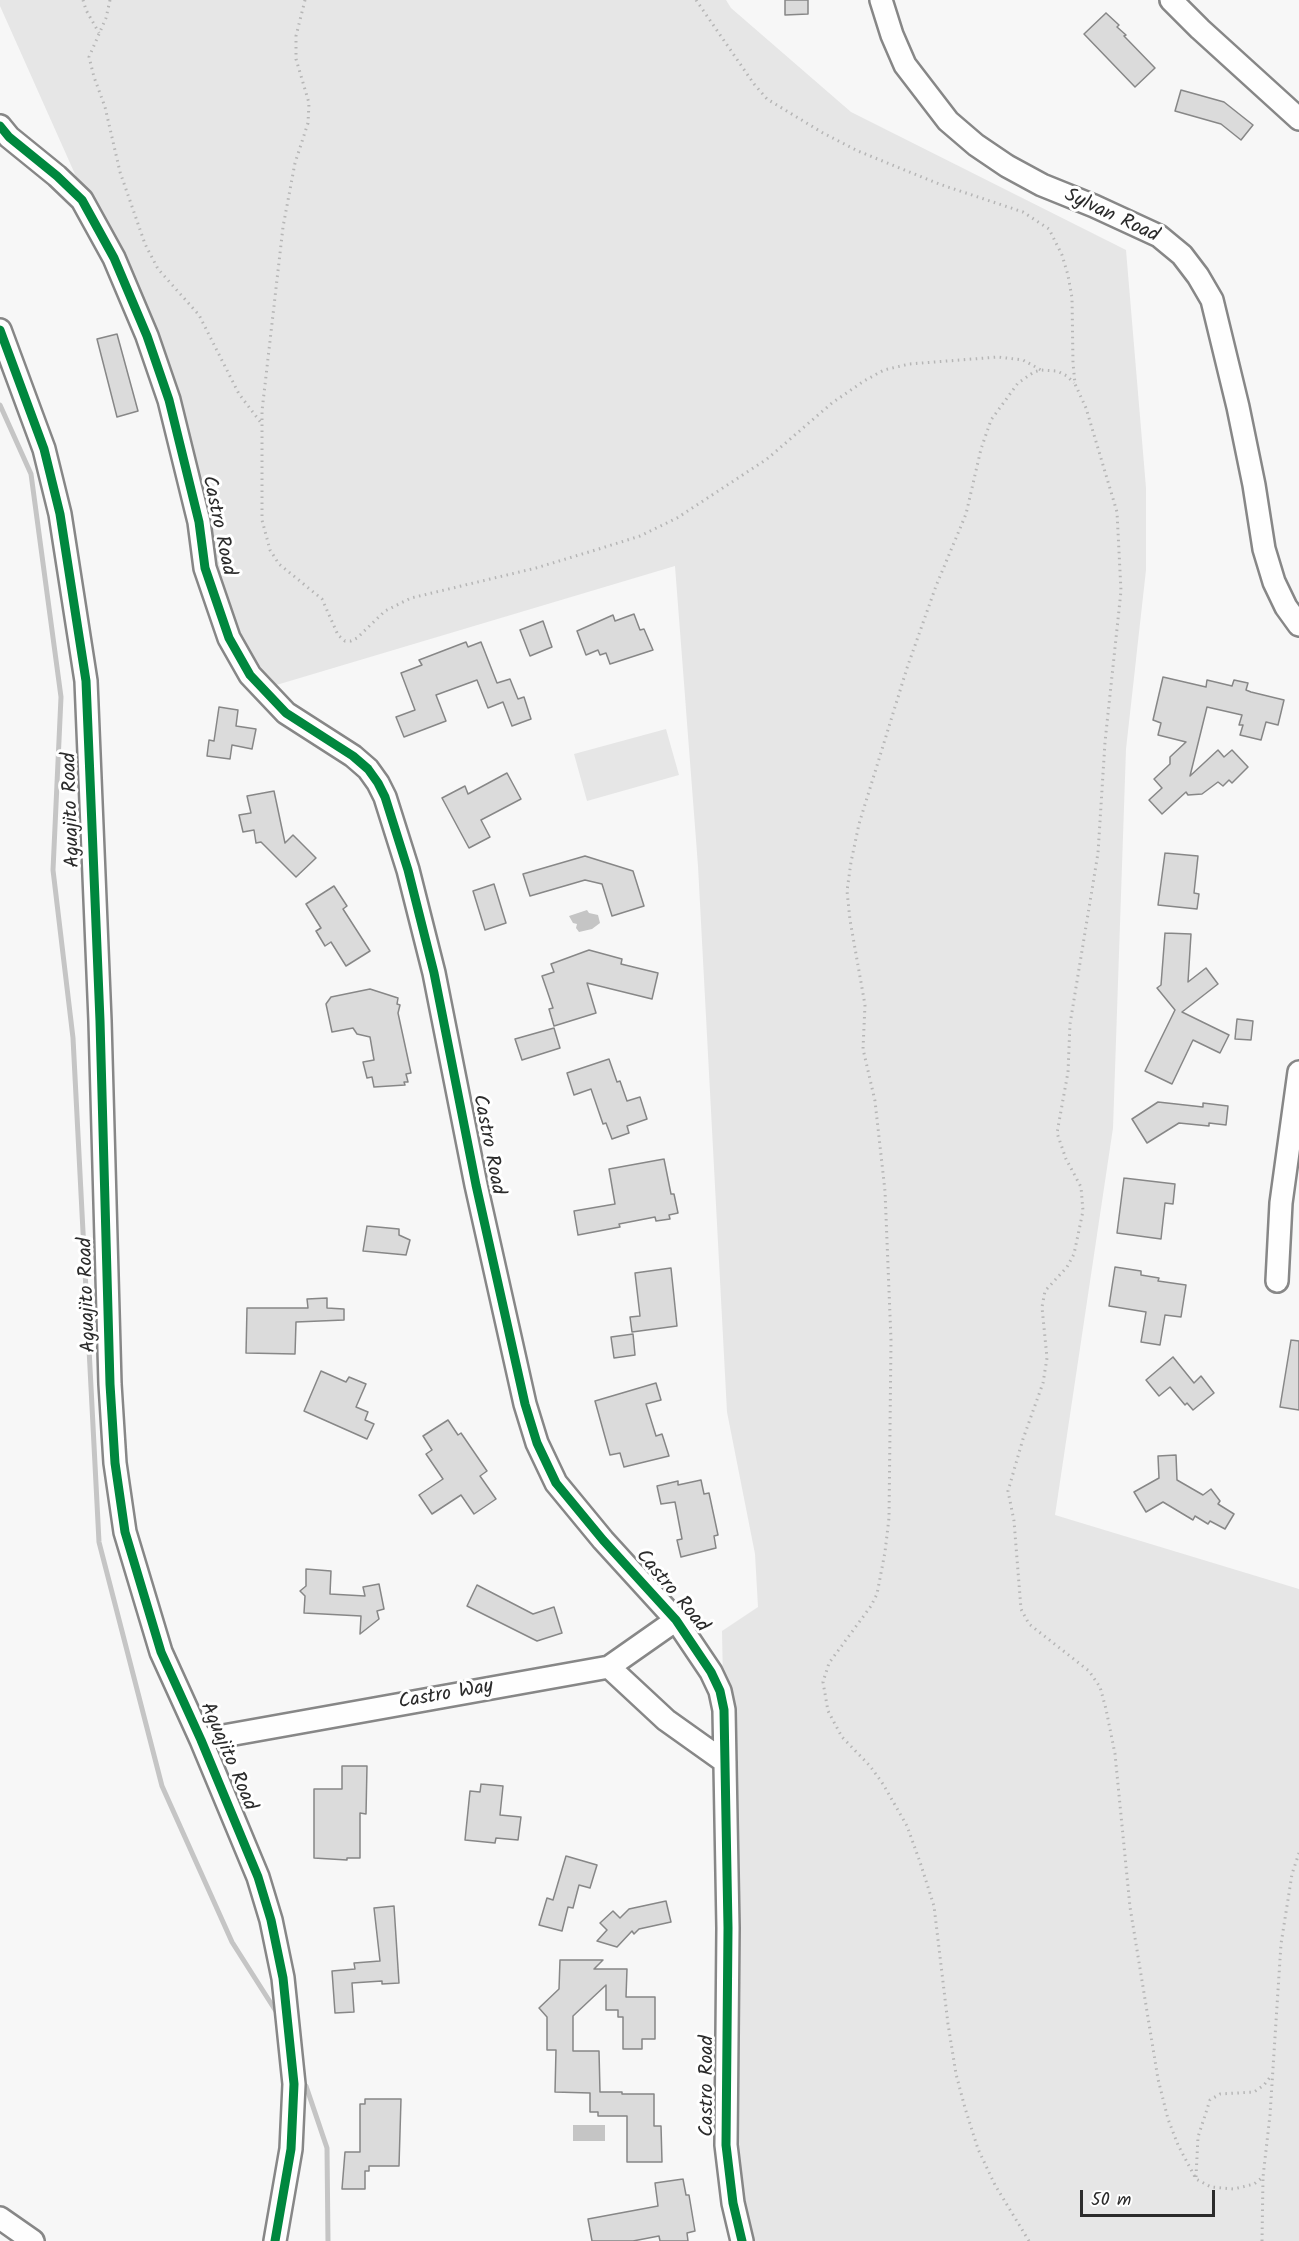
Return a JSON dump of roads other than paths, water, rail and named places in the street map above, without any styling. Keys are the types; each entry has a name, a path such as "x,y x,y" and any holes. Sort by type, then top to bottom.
{"street":[{"name":"Sylvan Road","path":"881,0 892,35 905,65 948,122 976,146 1042,185 1159,236 1182,255 1198,276 1212,300 1238,407 1264,549 1274,582 1286,607 1299,625"},
{"path":"1171,0 1299,119"},
{"name":"Castro Road","path":"0,126 9,137 57,176 82,200 114,258 147,336 169,400 199,522 205,568 230,638 250,675 286,713 353,756 368,769 385,797 408,870 434,973 476,1185 525,1404 537,1443 556,1483 603,1540 676,1620 711,1672 720,1691 724,1710 728,1928 726,2145 733,2203 742,2241"},
{"name":"Aguajito Road","path":"1,333 50,470 71,578 86,681 100,1021 110,1384 125,1532 161,1652 258,1876 271,1920 283,1978 294,2084 291,2149 275,2241"},
{"path":"1277,1281 1281,1203 1299,1072"},
{"name":"Castro Way","path":"201,1740 609,1667 676,1620"},
{"path":"609,1667 666,1720 725,1762"},
{"path":"0,2218 33,2241"}],"waterway":[{"path":"0,405 31,474 61,697 53,870 73,1038 99,1542 162,1786 232,1942 279,2016"},
{"path":"306,2086 327,2148 328,2241"}]}
